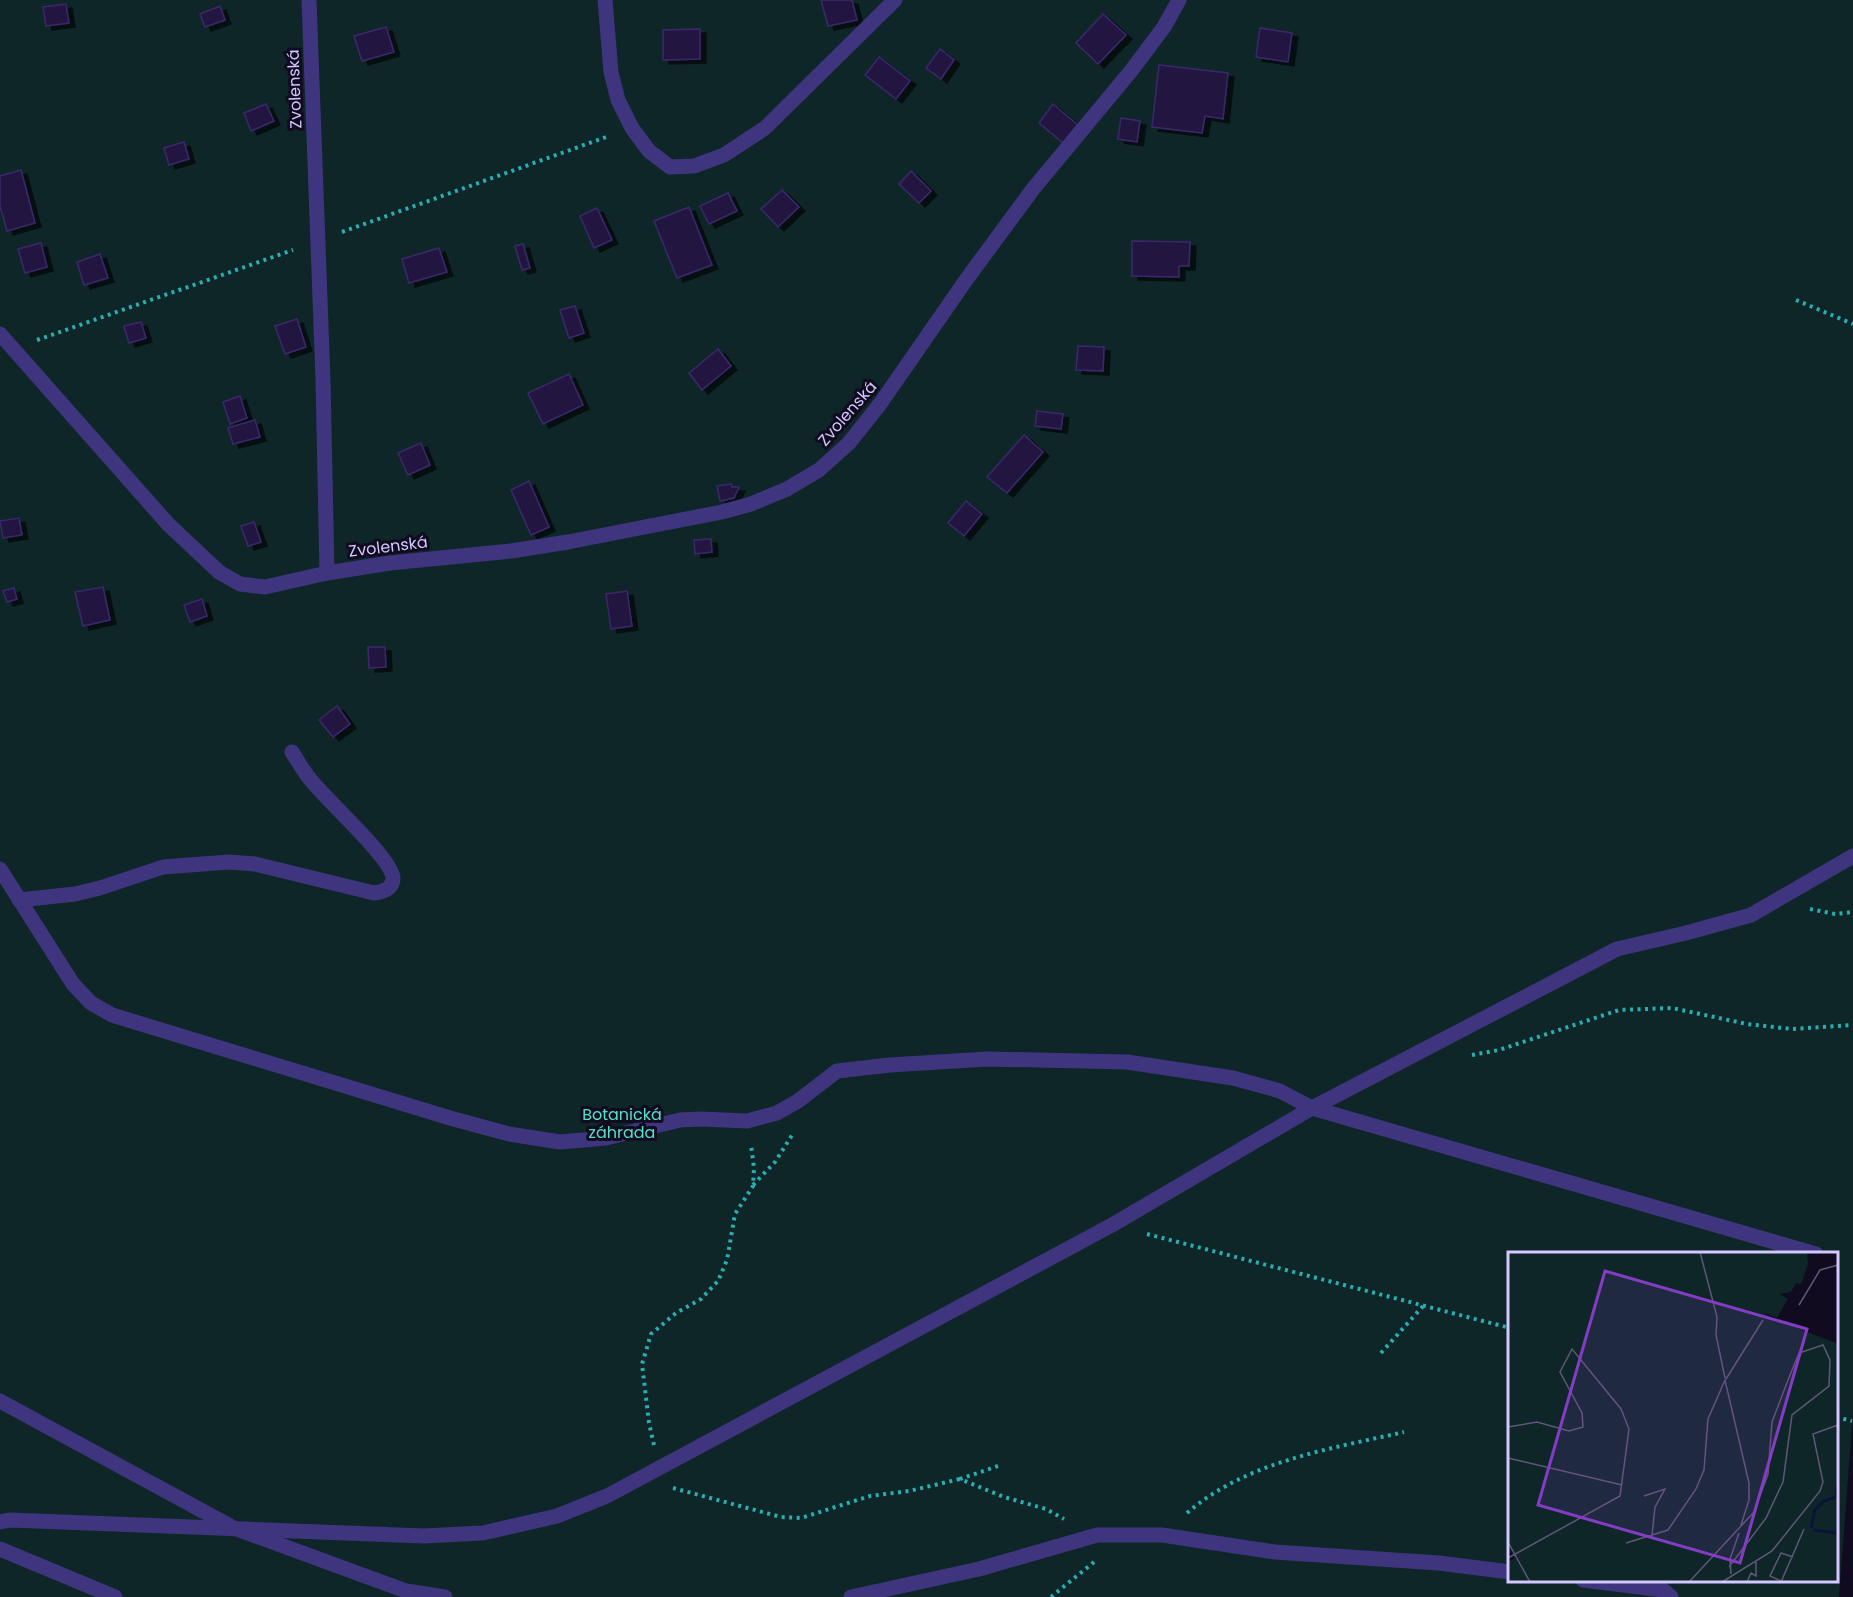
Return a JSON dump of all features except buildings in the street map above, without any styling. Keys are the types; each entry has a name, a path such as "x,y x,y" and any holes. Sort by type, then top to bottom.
{"street":[{"name":"Zvolenská","path":"309,0 323,380 327,573"},
{"path":"605,0 611,72 618,100 632,128 649,151 670,167 694,166 724,154 765,128 895,0"},
{"name":"Zvolenská","path":"0,334 168,524 219,572 240,584 265,587 327,573 390,563 511,551 722,512 751,504 787,489 819,470 849,443 880,404 972,270 1033,189 1164,27 1179,0"},
{"path":"20,900 75,894 163,867 213,862 255,864 374,893 384,892 392,885 393,877 384,860 310,780 292,752"},
{"path":"0,1522 10,1520 142,1527 234,1528 424,1536 483,1533 557,1516 607,1496 654,1472 1112,1225 1318,1104 1617,949 1751,915 1853,856"},
{"path":"0,869 73,984 91,1004 112,1015 439,1115 500,1131 560,1142 606,1138 680,1120 747,1121 777,1113 798,1101 837,1071 890,1065 987,1059 1127,1062 1233,1078 1280,1091 1809,1252"},
{"path":"0,1401 234,1528 406,1591 445,1597"},
{"path":"851,1597 979,1569 1097,1535 1162,1535 1275,1552 1439,1563 1508,1572"},
{"path":"0,1549 115,1597"},
{"path":"1592,1582 1663,1590 1671,1597"}],"path":[{"path":"1796,300 1853,324"},
{"path":"1464,1056 1499,1050 1619,1010 1672,1008 1747,1024 1792,1029 1853,1024"},
{"path":"798,1101 793,1135 775,1162 753,1186 735,1214 727,1260 718,1281 701,1299 676,1313 651,1334 642,1364 654,1472 675,1489 782,1518 801,1518 870,1496 909,1491 960,1479 998,1466"},
{"path":"753,1186 754,1167"},
{"path":"1112,1225 1508,1328"},
{"path":"1381,1353 1424,1305"},
{"path":"1162,1535 1191,1510 1229,1485 1262,1469 1303,1456 1404,1432"},
{"path":"960,1479 1005,1497 1046,1509 1097,1535"},
{"path":"1051,1597 1128,1536"}],"green space":[{"name":"Botanická záhrada","path":"0,0 1853,0 1853,1413 1839,1597 0,1597"}]}
